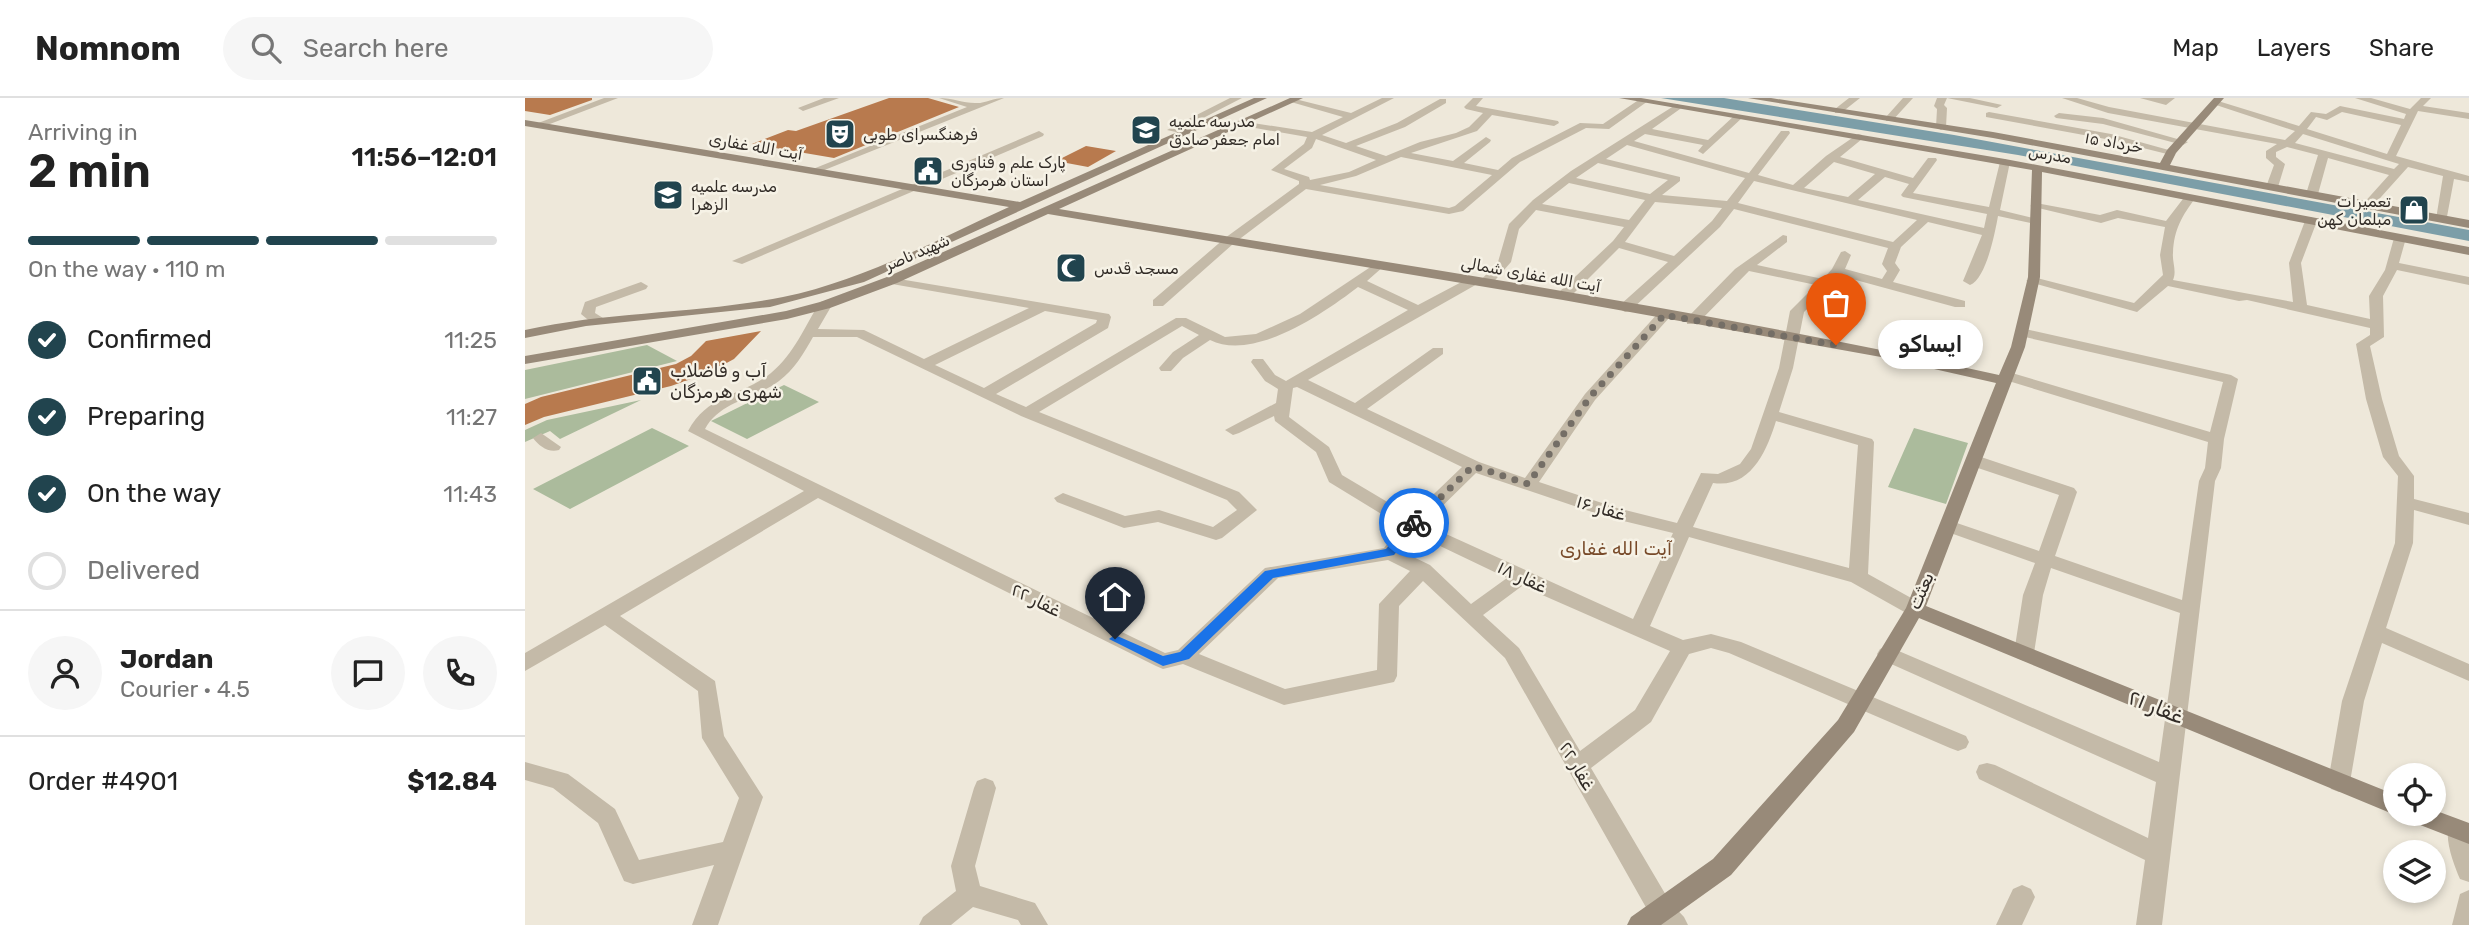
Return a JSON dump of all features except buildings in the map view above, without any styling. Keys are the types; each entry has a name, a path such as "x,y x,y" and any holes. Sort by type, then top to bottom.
{"street":[{"path":"538,125 613,98"},
{"path":"803,108 834,98"},
{"path":"944,98 977,107"},
{"path":"813,171 999,98"},
{"path":"1278,98 1297,99 1351,116"},
{"path":"1304,185 1305,179 1275,168 1308,146 1313,135 1389,98"},
{"path":"1429,98 1554,123"},
{"path":"1469,107 1478,98"},
{"name":"مدرس","path":"1624,98 2005,162 2469,251"},
{"name":"۱۵ خرداد","path":"1753,98 1795,101 1838,111 1977,133 2469,224"},
{"path":"1838,111 1855,98"},
{"path":"1889,119 1908,98"},
{"path":"1941,127 1942,108 1939,106 1942,98"},
{"path":"1951,98 1999,102"},
{"path":"2046,146 2066,98 2108,110 2282,142 2396,173"},
{"path":"2102,98 2101,103 2108,110"},
{"path":"2144,98 2166,102 2171,98"},
{"path":"2198,98 2217,101 2406,163 2469,179"},
{"path":"2408,98 2419,105"},
{"name":"شهید ناصر","path":"525,360 575,349 774,317 825,305 892,280 1297,99"},
{"path":"1172,130 1245,100 1264,105 1272,111"},
{"name":"شهید ناصر","path":"525,334 597,321 770,303 859,279 1023,206 1245,100"},
{"path":"1346,146 1401,125 1443,101"},
{"path":"1304,185 1448,211 1459,209 1516,160 1584,125 1605,127 1643,101"},
{"path":"2164,167 2171,152 2217,101"},
{"path":"2360,101 2419,105 2469,118"},
{"path":"1361,102 1373,105"},
{"path":"1977,133 1999,102"},
{"path":"2390,158 2419,105"},
{"path":"1233,430 1289,391 1418,310 1480,282 1505,262 1510,247 1509,233 1535,206 1597,160 1645,131 1677,107"},
{"path":"1989,115 2015,119 2103,121 2185,139 2271,151 2282,142 2293,140 2315,114 2327,117 2340,109 2407,123"},
{"path":"2103,121 2108,110"},
{"path":"1158,303 1229,241 1304,185 1352,174 1398,154 1461,135 1473,129 1490,112"},
{"path":"1691,162 1738,117"},
{"path":"2005,138 2015,119"},
{"path":"2057,121 2171,152"},
{"path":"2103,121 2111,137 2111,158"},
{"name":"آیت الله غفاری","path":"525,122 1023,206"},
{"path":"1244,123 1313,135 1387,160"},
{"path":"1645,131 1711,144"},
{"path":"1625,308 1732,205 1785,133"},
{"path":"738,261 1039,134"},
{"path":"1795,189 1858,137"},
{"path":"1455,165 1486,139"},
{"path":"1626,142 1795,189 1987,232"},
{"path":"2271,151 2271,158 2280,164 2272,187"},
{"path":"1398,154 1499,173"},
{"path":"2312,194 2324,154"},
{"path":"1830,158 1916,182"},
{"path":"1563,296 1617,244 1652,198 1676,179 1597,160"},
{"path":"1893,212 1932,160"},
{"path":"1970,281 1981,258 2005,162"},
{"path":"2368,205 2406,163"},
{"name":"بعثت","path":"1640,925 1668,918 1722,867 1846,726 1887,653 1916,609 1975,461 2021,332 2032,281 2037,168"},
{"path":"1849,202 1883,173"},
{"path":"2442,219 2449,174"},
{"path":"1569,180 1652,198 1732,205 1895,246"},
{"path":"1399,202 1416,188"},
{"path":"1907,195 2035,220"},
{"path":"2032,281 2137,307 2165,282 2169,275 2166,255 2171,225 2190,197"},
{"path":"1535,206 1634,225"},
{"path":"2036,206 2101,219 2117,214 2171,225"},
{"name":"آیت الله غفاری شمالی","path":"1049,211 1563,296 2006,378"},
{"path":"1886,283 1894,271 1888,264 1895,246 1924,219"},
{"path":"2300,307 2295,263 2311,221"},
{"path":"2339,782 2353,701 2404,543 2406,476 2391,457 2374,399 2363,344 2377,337 2376,296 2393,265 2400,238"},
{"path":"1692,321 1747,267 1783,239"},
{"path":"1617,244 1676,260"},
{"path":"1638,630 1707,477 1720,479 1746,468 1759,449 1771,415 1797,311 1838,271 1845,255"},
{"path":"2393,265 2469,281"},
{"path":"1027,413 1181,320 1224,341 1240,341 1302,320 1378,266"},
{"path":"1747,267 1824,283"},
{"path":"1838,271 1960,304"},
{"path":"892,280 1104,317 1103,325 984,394"},
{"path":"1358,282 1418,310"},
{"path":"2165,282 2300,307 2376,325"},
{"path":"575,349 556,345 557,340 597,321 588,314 590,305 641,286"},
{"name":"غفار ۲۲","path":"825,305 782,372 725,402 700,420 696,431 1163,661 1184,656"},
{"path":"923,365 1044,306"},
{"path":"1528,484 1590,397 1664,315"},
{"path":"2021,332 2231,379 2216,439 2188,609 2149,925"},
{"path":"808,333 859,333 1027,413 1233,496 1248,510 1216,534 1159,516 1124,522 1063,498"},
{"path":"1166,368 1178,355 1209,334"},
{"path":"1356,410 1438,351"},
{"name":"غفار ۱۸","path":"1258,362 1270,378 1289,391 1281,418 1322,450 1335,478 1412,525 1521,577 1682,648"},
{"path":"2006,378 2216,439"},
{"name":"غفار ۱۶","path":"1289,391 1356,410 1473,466 1572,501 1858,577 1916,609"},
{"path":"1771,415 1866,442 1858,577"},
{"path":"1975,461 2068,492 2032,594 2024,653"},
{"path":"1423,570 1389,604 1387,676 1284,698 1184,656 1272,573 1390,552 1412,525 1473,466"},
{"path":"525,663 817,491"},
{"path":"2405,502 2469,519"},
{"path":"1948,526 2188,609"},
{"name":"غفار ۲۲","path":"1390,552 1423,570 1512,653 1668,918"},
{"path":"1472,613 1521,577"},
{"name":"غفار ۲۱","path":"1916,609 2383,799"},
{"path":"607,617 708,687 713,738 751,797 705,925"},
{"path":"2374,631 2469,673"},
{"path":"1578,765 1643,716 1682,648 1711,641 1734,648 1958,742"},
{"path":"1887,653 2167,776"},
{"path":"525,771 560,780 607,816 633,873 730,851"},
{"path":"1987,772 2157,854"},
{"path":"968,895 963,866 985,788"},
{"path":"2446,825 2464,832 2469,871"},
{"path":"932,925 968,895"},
{"path":"968,895 1027,911 1035,925"},
{"path":"2009,925 2022,897"},
{"path":"2465,925 2469,902"}],"green space":[{"path":"647,345 677,361 525,399 525,370"},
{"path":"784,385 819,402 747,439 711,421"},
{"path":"641,400 560,439 550,431 525,442 525,430 547,420"},
{"path":"652,428 689,446 570,509 533,489"},
{"path":"1914,428 1968,443 1946,504 1888,487"}],"water":[{"path":"1661,98 1724,98 1954,135 2469,230 2469,241 2018,155"}],"way so far":[{"path":"1414,523 1473,466 1528,484 1590,397 1664,315 1836,345"}],"place":[{"name":"مدرسه علمیه امام جعفر صادق","path":"1146,130"},
{"name":"فرهنگسرای طوبی","path":"840,134"},
{"name":"پارک علم و فناوری استان هرمزگان","path":"928,171"},
{"name":"مدرسه علمیه الزهرا","path":"668,195"},
{"name":"تعمیرات مبلمان کهن","path":"2414,210"},
{"name":"مسجد قدس","path":"1071,268"},
{"name":"ایساکو","path":"1836,345"},
{"name":"آب و فاضلاب شهری هرمزگان","path":"647,381"}],"district":[{"name":"آیت الله غفاری","path":"1616,548"}],"route":[{"path":"1115,639 1163,661 1184,656 1270,574 1390,552 1414,523"}]}
